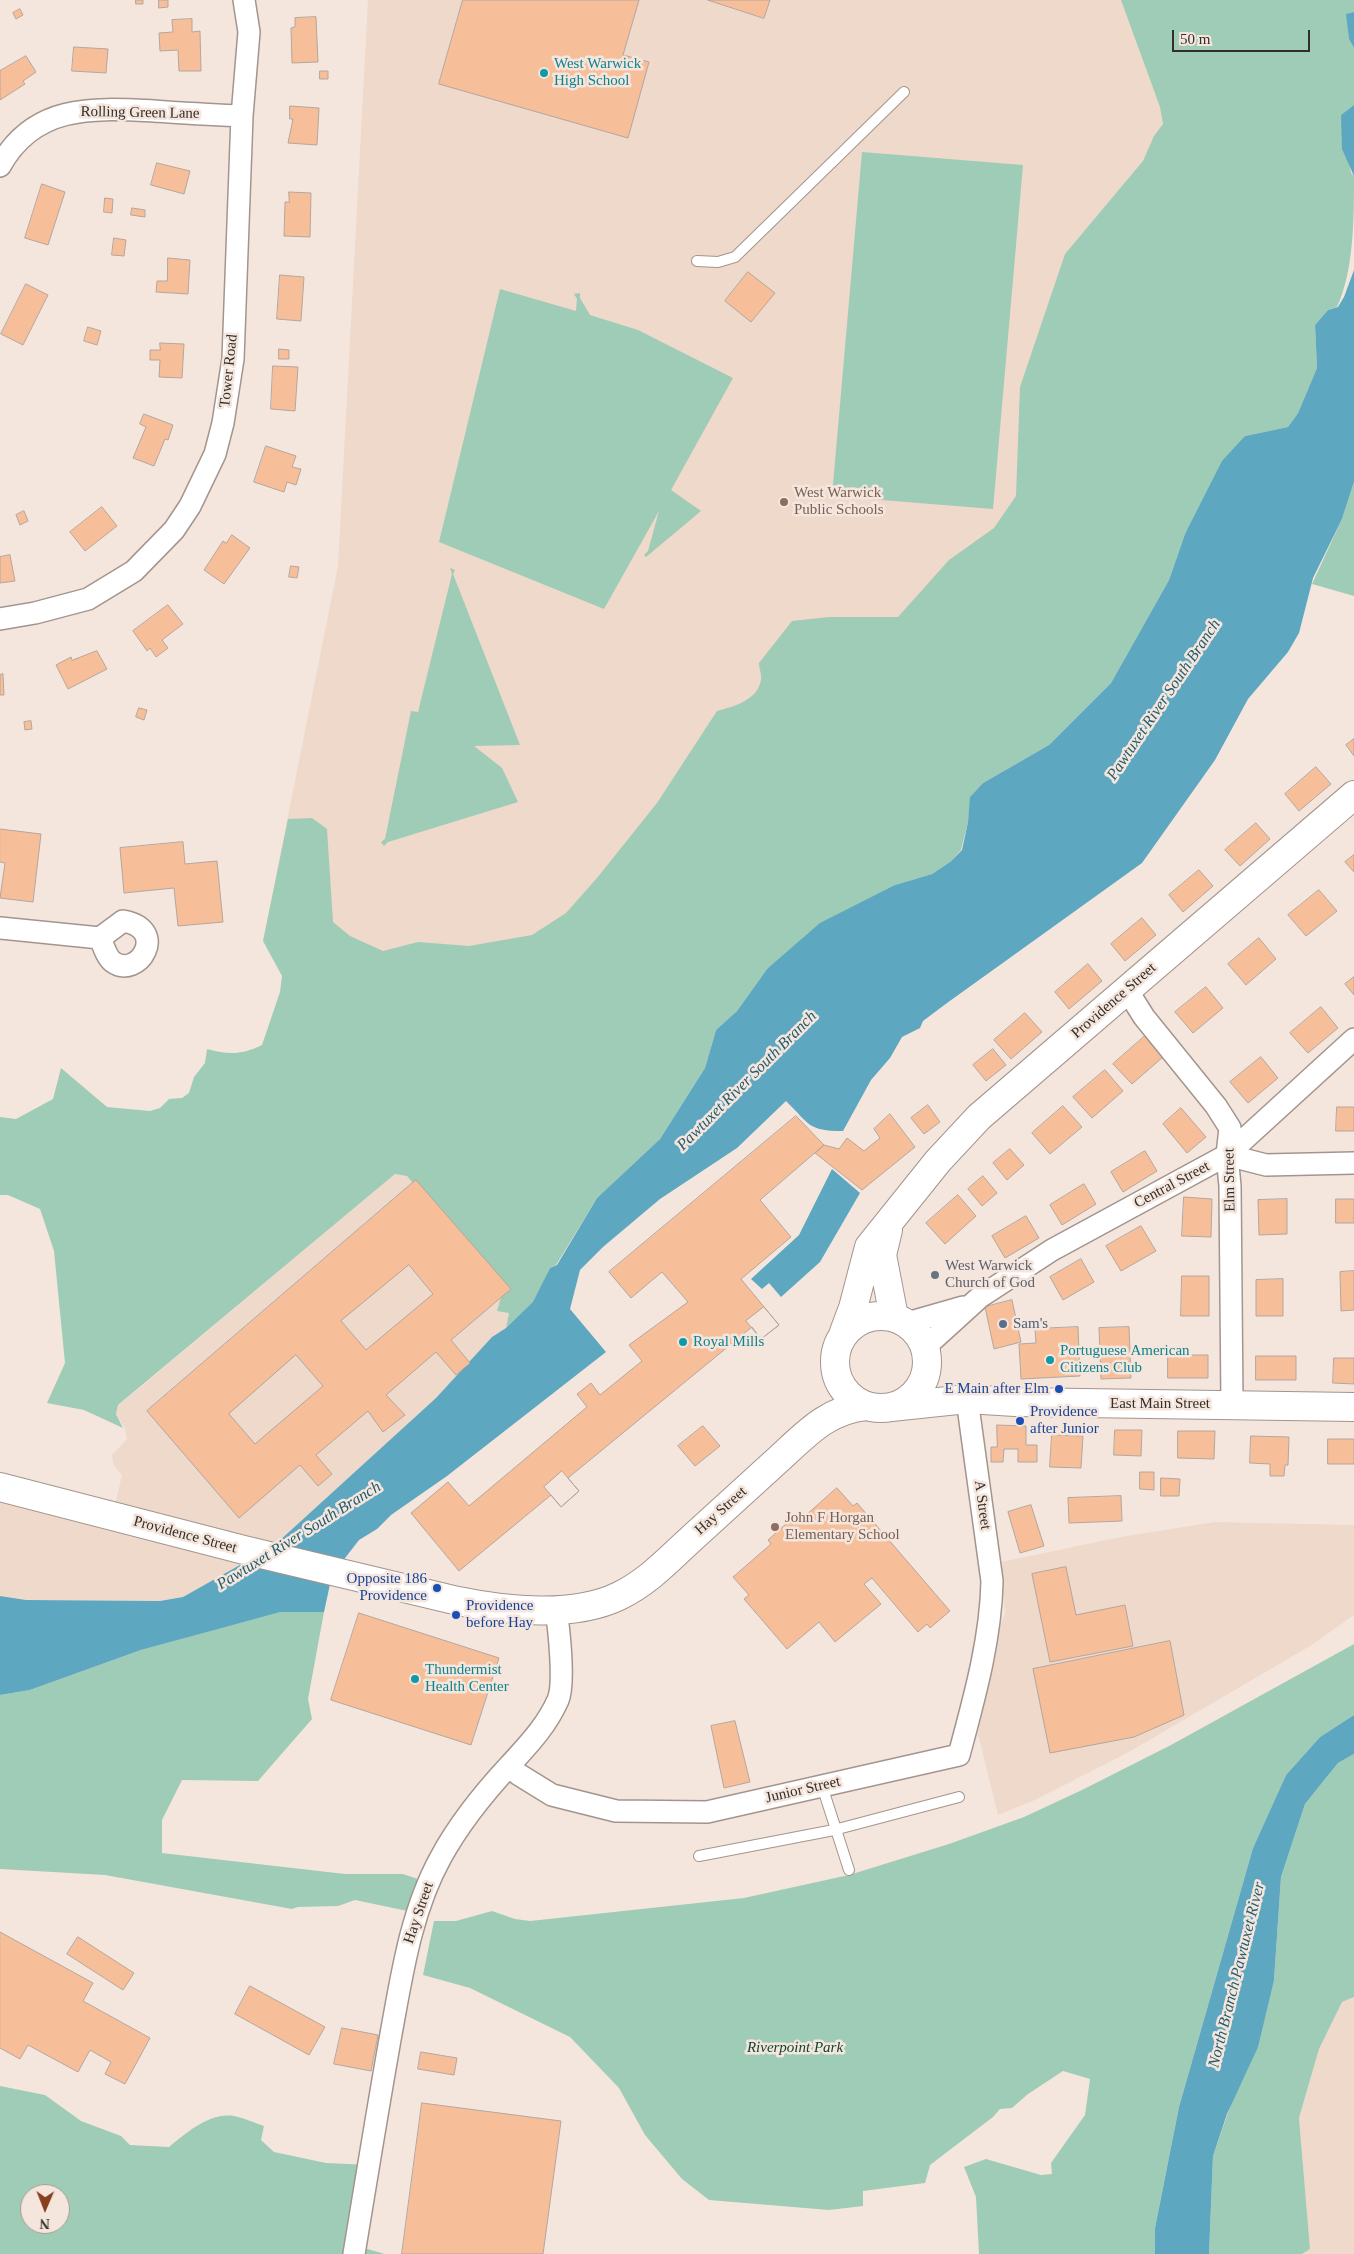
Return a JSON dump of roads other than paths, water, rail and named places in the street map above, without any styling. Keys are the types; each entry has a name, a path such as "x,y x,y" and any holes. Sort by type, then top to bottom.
{"main road":[{"name":"Providence Street","path":"844,1332 853,1308 869,1246 938,1160 979,1117 1354,795"},
{"name":"Providence Street","path":"890,1222 882,1255 901,1320"},
{"path":"820,1421 834,1368 834,1356 844,1332 854,1323 867,1317 881,1315 901,1320 918,1333 926,1354 925,1377 917,1391 906,1401 879,1406 855,1401 845,1392 838,1381 834,1368"},
{"name":"East Main Street","path":"926,1354 946,1389 967,1399"},
{"name":"East Main Street","path":"879,1406 967,1399 1015,1402 1354,1407"},
{"name":"Hay Street","path":"556,1610 593,1604 618,1596 657,1571 820,1421 851,1408 879,1406"},
{"name":"Providence Street","path":"0,1487 364,1580 458,1601 483,1606 556,1610"}],"street":[{"name":"Tower Road","path":"0,619 35,613 88,599 134,570 174,530 198,489 215,454 223,423 233,359 242,116 249,32 244,0"},
{"name":"Rolling Green Lane","path":"0,166 8,151 24,135 44,121 65,113 83,110 121,110 242,116"},
{"path":"0,928 100,938"},
{"name":"Elm Street","path":"1127,990 1144,1017 1216,1106 1230,1128 1228,1156 1230,1186 1232,1404"},
{"name":"Central Street","path":"971,1304 1052,1250 1228,1156 1354,1040"},
{"path":"1228,1156 1266,1165 1354,1163"},
{"path":"901,1320 971,1304"},
{"path":"926,1354 971,1304"},
{"name":"A Street","path":"967,1399 992,1581 990,1610"},
{"name":"Hay Street","path":"354,2254 395,2011 414,1922 440,1858 452,1837 480,1800 534,1740 559,1699 561,1642 556,1610"},
{"name":"Junior Street","path":"510,1765 518,1774 552,1794 616,1811 707,1812 959,1755 975,1694 990,1610"}],"lane":[{"path":"697,261 718,262 735,257 904,92"},
{"path":"822,1786 834,1830 849,1870"},
{"path":"699,1856 834,1830 958,1797"}],"water":[{"path":"1354,12 1354,48 1349,39 1346,14"},
{"path":"1354,105 1354,176 1342,149 1341,115"},
{"name":"Pawtuxet River South Branch","path":"1354,270 1354,482 1342,519 1313,578 1299,633 1288,652 1248,699 1215,760 1142,863 947,1003 923,1021 920,1028 902,1037 890,1058 871,1080 843,1131 815,1128 805,1121 786,1101 737,1148 660,1199 603,1247 580,1270 570,1309 606,1352 447,1476 391,1515 377,1529 359,1540 332,1575 324,1612 280,1612 141,1650 30,1690 0,1695 0,1596 26,1600 160,1601 183,1597 254,1557 267,1552 436,1398 492,1337 506,1328 533,1302 550,1268 557,1265 597,1198 660,1139 705,1068 716,1030 737,1011 767,969 820,923 895,885 932,874 950,862 962,850 968,822 970,797 983,783 1049,745 1111,683 1169,580 1185,534 1222,461 1245,436 1288,427 1298,413 1317,368 1315,325 1328,310 1338,307 1344,297"},
{"path":"832,1169 860,1193 820,1262 781,1297 769,1283 762,1289 751,1279 799,1235"},
{"name":"North Branch Pawtuxet River","path":"1354,1715 1354,1754 1338,1763 1305,1804 1281,1877 1274,1980 1258,2047 1227,2114 1213,2156 1209,2254 1155,2254 1155,2228 1179,2107 1253,1848 1286,1775 1320,1737"}],"place":[{"name":"West Warwick High School","path":"544,73"},
{"name":"West Warwick Public Schools","path":"784,502"},
{"name":"West Warwick Church of God","path":"935,1275"},
{"name":"Sam's","path":"1003,1324"},
{"name":"Royal Mills","path":"683,1342"},
{"name":"Portuguese American Citizens Club","path":"1050,1360"},
{"name":"E Main after Elm","path":"1059,1389"},
{"name":"Providence after Junior","path":"1020,1421"},
{"name":"John F Horgan Elementary School","path":"775,1527"},
{"name":"Opposite 186 Providence","path":"437,1588"},
{"name":"Providence before Hay","path":"456,1615"},
{"name":"Thundermist Health Center","path":"415,1679"}],"park label":[{"name":"Riverpoint Park","path":"795,2048"}]}
